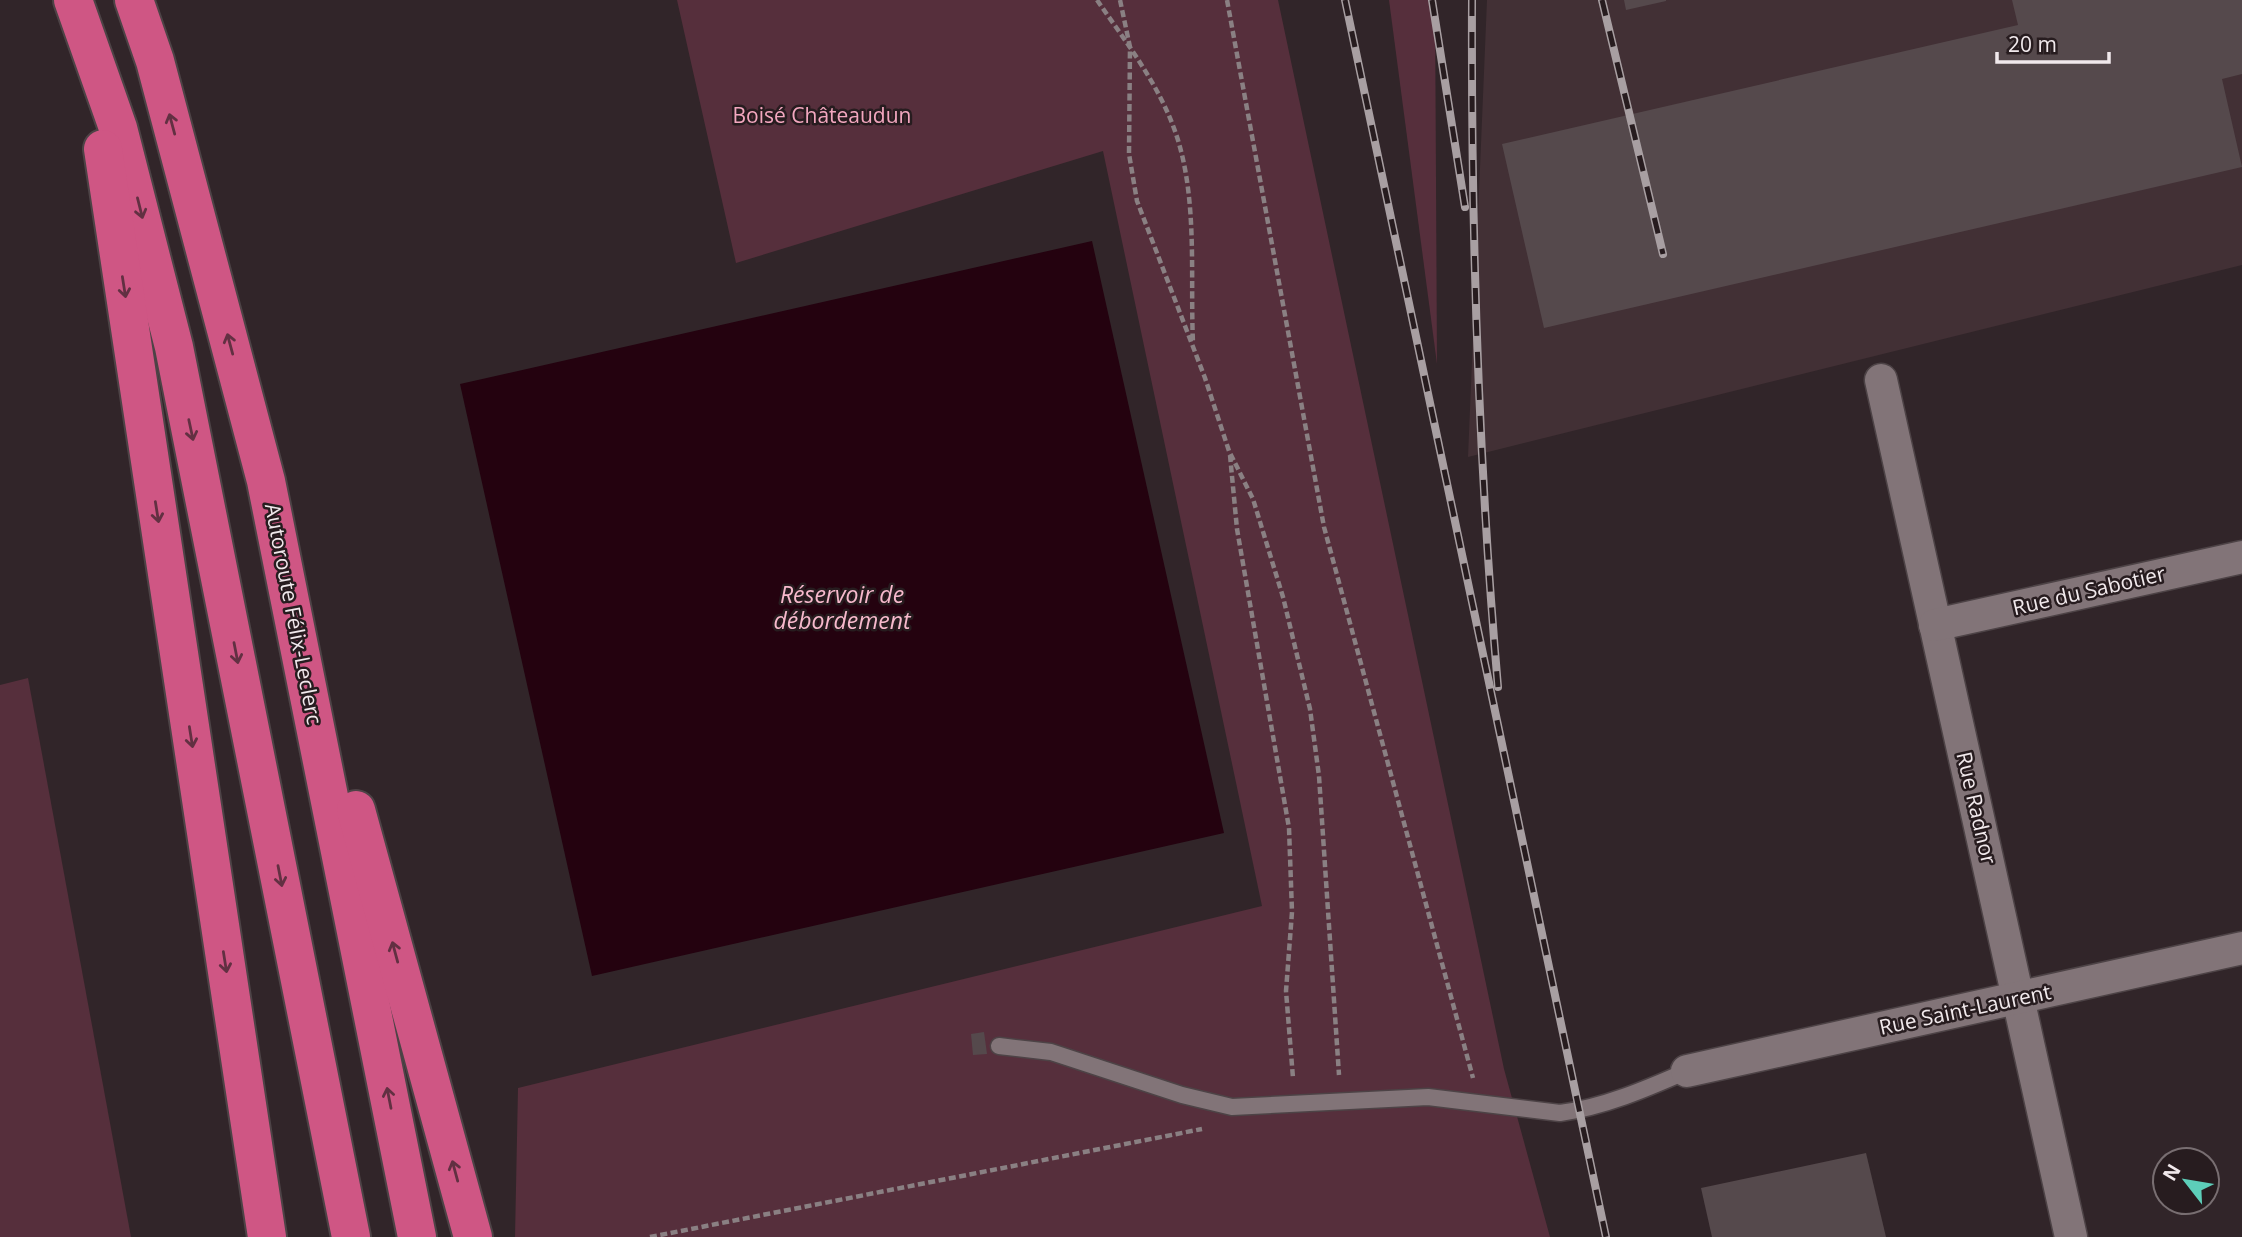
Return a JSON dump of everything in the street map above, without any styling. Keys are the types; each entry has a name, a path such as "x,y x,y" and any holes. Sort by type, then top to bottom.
{"highway":[{"name":"Autoroute Félix-Leclerc","path":"134,0 155,61 266,481 416,1237"},
{"path":"79,13 267,1237"},
{"path":"79,13 129,166 171,335 351,1237"},
{"path":"266,481 473,1237"}],"street":[{"name":"Rue Radnor","path":"1881,380 2071,1237"},
{"name":"Rue du Sabotier","path":"1935,625 2242,556"},
{"name":"Rue Saint-Laurent","path":"1687,1071 2242,948"}],"lane":[{"path":"999,1046 1051,1052 1182,1095 1232,1107 1409,1097 1480,1102 1542,1112 1579,1110 1643,1090 1687,1071"}],"path":[{"path":"1097,0 1130,47 1171,120 1181,152 1188,208 1194,349"},
{"path":"1120,0 1130,47 1129,154 1136,201 1194,349 1229,451 1253,499 1268,542 1310,709 1319,776 1330,984 1341,1102"},
{"path":"1227,0 1324,527 1480,1102"},
{"path":"1229,451 1237,528 1289,828 1292,912 1286,991 1296,1105"},
{"path":"649,1237 1214,1127"}],"shaded area":[{"path":"1487,0 2242,0 2242,265 1468,457"}],"green space":[{"name":"Boisé Châteaudun","path":"677,0 1278,0 1504,1069 1550,1237 515,1237 518,1088 1262,906 1103,151 736,263"},
{"path":"1389,0 1435,0 1437,364"},
{"path":"28,678 131,1237 0,1237 0,685"}],"water":[{"name":"Réservoir de débordement","path":"1092,241 1224,833 592,976 460,384"}],"building":[{"path":"1624,0 1666,0 1666,1 1626,10"},
{"path":"2012,0 2242,0 2242,74 2222,79 2242,167 1544,328 1502,144 2018,25"},
{"path":"984,1032 987,1054 973,1055 971,1034"},
{"path":"1866,1153 1886,1237 1712,1237 1701,1188"}],"railway":[{"path":"1345,0 1606,1237"},
{"path":"1432,0 1465,207"},
{"path":"1472,0 1477,344 1485,515 1498,687"},
{"path":"1602,0 1663,254"}]}
